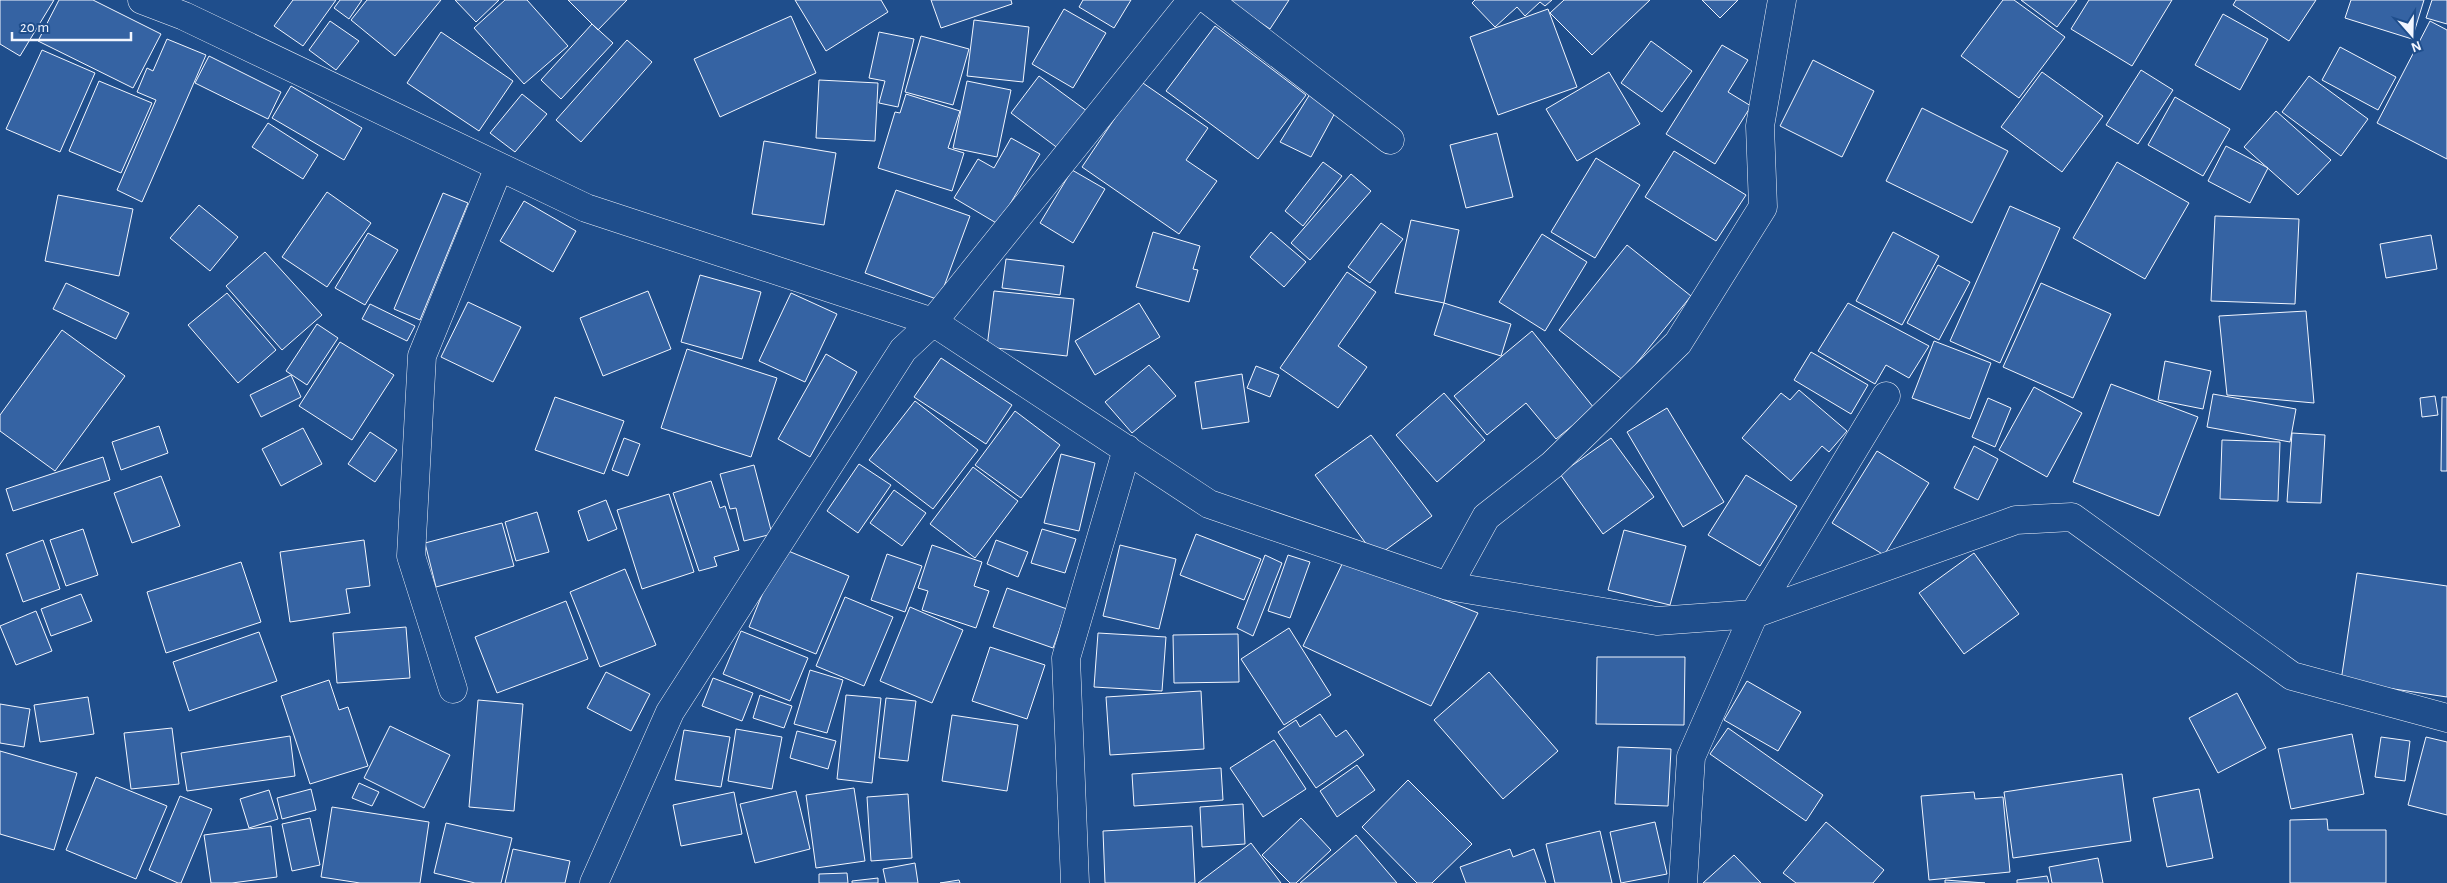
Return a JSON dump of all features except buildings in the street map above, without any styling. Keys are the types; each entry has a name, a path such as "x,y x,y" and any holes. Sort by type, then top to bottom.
{"street":[{"path":"142,0 184,16 586,208 933,322 1209,504 1448,586 1657,621 1754,614 2016,520 2072,517 2292,676 2447,718"},
{"path":"594,883 670,712 903,350 933,322 1192,0"},
{"path":"1208,0 1390,140"},
{"path":"1448,586 1486,517 1552,464 1678,343 1763,207 1760,126 1782,0"},
{"path":"453,689 411,556 422,356 499,167"},
{"path":"1683,883 1691,757 1754,614 1886,396"},
{"path":"1075,883 1066,658 1127,449"}]}
